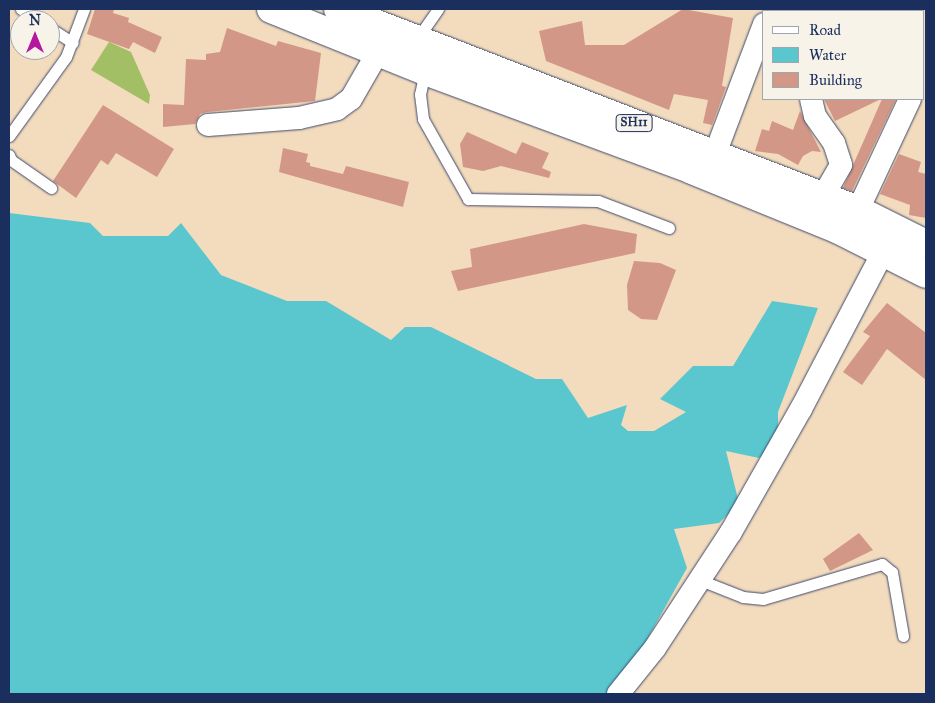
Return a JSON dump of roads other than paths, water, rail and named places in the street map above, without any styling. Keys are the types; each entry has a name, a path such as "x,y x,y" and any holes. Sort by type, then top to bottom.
{"main road":[{"name":"SH11","path":"271,9 425,71 692,170 839,230 926,274"},
{"name":"SH11","path":"338,9 823,196 858,210 926,244"}],"street":[{"path":"715,154 762,29"},
{"path":"208,125 299,118 337,109 351,99 378,52"},
{"path":"811,100 815,116 834,143 841,165 823,196"},
{"path":"858,210 910,100"},
{"path":"618,694 655,648 700,580 797,417 884,253 895,228"}],"lane":[{"path":"9,136 66,57 73,43 84,9"},
{"path":"417,39 438,9"},
{"path":"60,35 73,43"},
{"path":"425,71 420,94 423,119 468,199 598,201 669,228"},
{"path":"9,155 11,160 51,188"},
{"path":"700,580 743,596 763,599 882,564 892,572 903,636"}],"water":[{"path":"9,213 90,223 103,236 168,236 181,223 221,275 287,301 326,301 391,340 405,327 431,327 536,379 562,379 588,418 627,405 621,425 628,431 654,431 686,412 660,399 693,366 733,366 772,301 818,308 778,412 778,438 759,458 726,451 739,503 719,523 674,529 687,568 621,686 609,694 9,694"}]}
